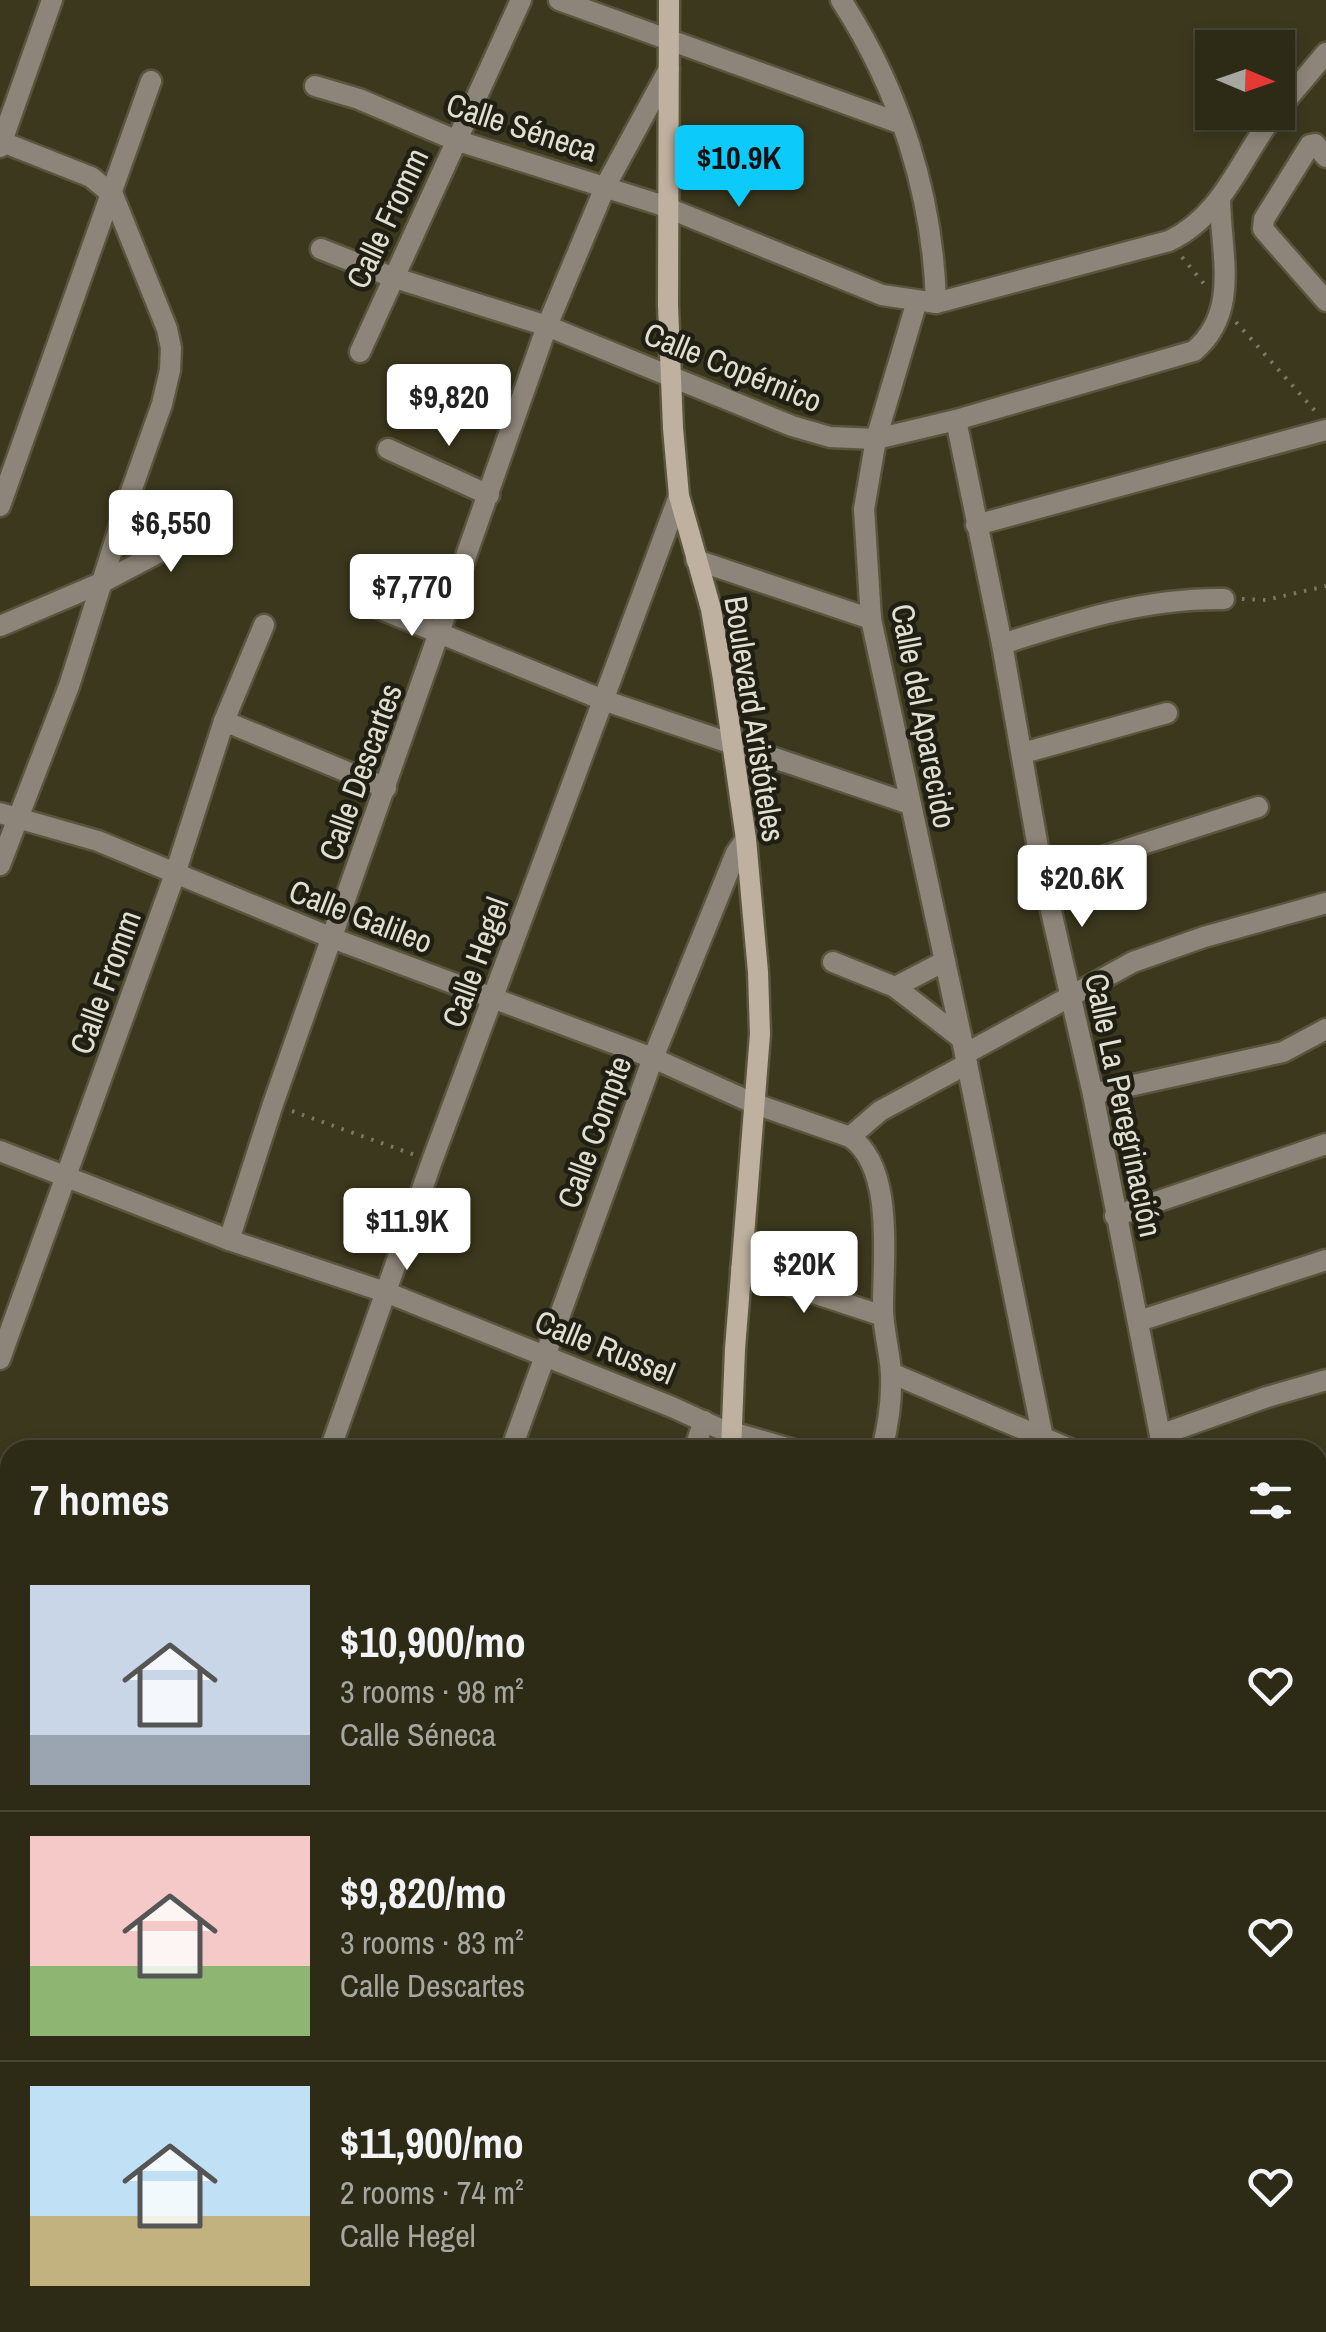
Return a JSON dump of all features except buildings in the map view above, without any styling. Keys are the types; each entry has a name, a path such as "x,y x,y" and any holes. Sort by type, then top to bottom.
{"street":[{"path":"0,864 9,816 69,686 162,404 172,348 113,195 91,177 1,143 52,0"},
{"name":"Calle Fromm","path":"360,352 521,0"},
{"path":"559,0 902,124"},
{"name":"Boulevard Aristóteles","path":"670,0 669,375 679,496 710,610 732,742 746,839 760,1034 730,1440"},
{"name":"Calle del Aparecido","path":"842,0 884,72 932,231 926,302 876,439 864,509 872,619 1043,1438"},
{"path":"1295,91 1326,54"},
{"name":"Calle Descartes","path":"229,1240 273,1104 547,326 606,185 668,69"},
{"path":"0,506 151,82"},
{"name":"Calle Séneca","path":"315,86 359,99 455,140 606,185 882,295 926,302 1169,241"},
{"path":"1169,241 1197,226 1220,200 1242,159 1264,130"},
{"path":"1326,157 1315,144 1310,144 1264,220 1263,229 1326,302"},
{"path":"1220,200 1223,308"},
{"name":"Calle Copérnico","path":"322,249 392,277 547,326 792,426 830,437 876,439 1173,359 1194,351 1210,337 1223,308"},
{"name":"Calle La Peregrinación","path":"956,420 1023,753 1042,876 1093,1094 1161,1440"},
{"path":"976,526 1326,427"},
{"path":"388,449 489,494"},
{"name":"Calle Hegel","path":"334,1440 432,1161 679,496"},
{"path":"0,626 101,582 217,522"},
{"path":"696,560 872,619"},
{"path":"1002,644 1099,613 1142,604 1185,598 1224,599"},
{"path":"378,608 603,700 910,804"},
{"name":"Calle Fromm","path":"0,1360 175,874 224,721 264,625"},
{"path":"1023,753 1167,713"},
{"path":"224,721 386,788"},
{"path":"1042,876 1258,806"},
{"name":"Calle Galileo","path":"9,816 98,842 332,938 652,1058 754,1104 850,1137"},
{"name":"Calle Compte","path":"515,1440 652,1058 736,853 746,839"},
{"path":"883,1440 891,1374 883,1316 885,1240 870,1158 862,1145 850,1137 880,1111 965,1052 1133,962 1326,903"},
{"path":"895,986 946,961"},
{"path":"834,962 895,986 965,1052"},
{"path":"1093,1094 1283,1052 1326,1029"},
{"path":"1115,1216 1326,1144"},
{"name":"Calle Russel","path":"0,1151 229,1240 388,1292 704,1421 729,1440"},
{"path":"1139,1322 1326,1260"},
{"path":"741,1269 883,1316"},
{"path":"891,1374 1048,1440"},
{"path":"1169,1440 1267,1397 1326,1380"},
{"path":"697,1440 704,1421"}],"path":[{"path":"1169,241 1326,427"},
{"path":"1224,599 1266,600 1326,586"},
{"path":"273,1104 432,1161"}]}
